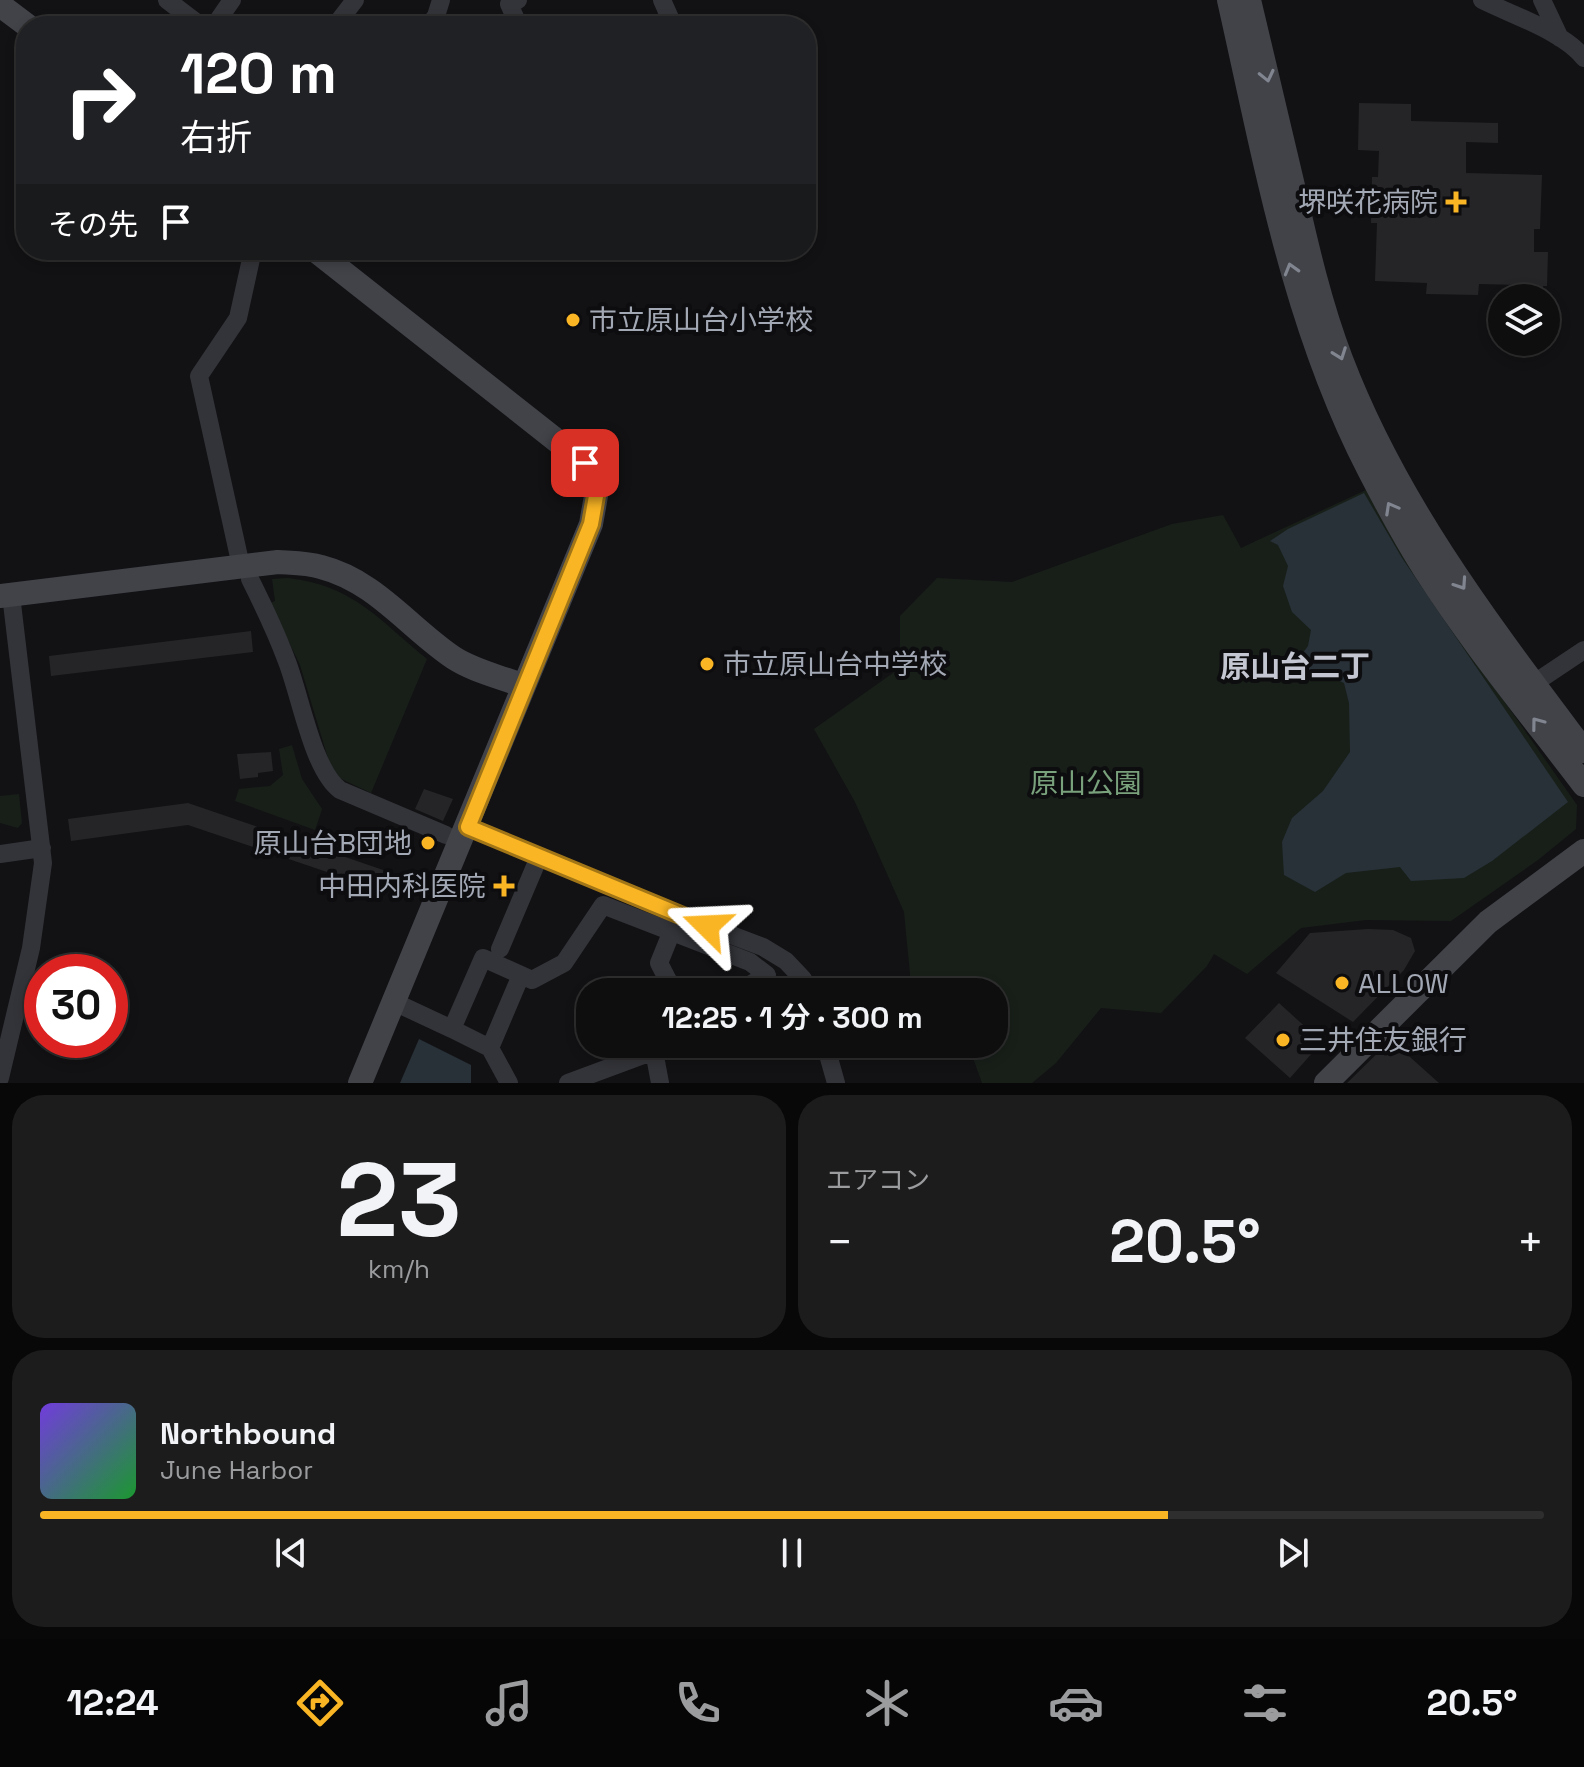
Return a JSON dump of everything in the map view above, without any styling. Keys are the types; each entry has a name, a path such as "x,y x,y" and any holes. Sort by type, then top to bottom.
{"street":[{"path":"167,0 188,16"},
{"path":"343,16 355,0"},
{"path":"514,16 509,4 518,0"},
{"path":"1229,0 1290,271 1325,369 1368,468 1425,569 1584,785"},
{"path":"1249,0 1312,265 1341,359 1385,458 1437,547 1497,637 1584,751"},
{"path":"1482,0 1560,38 1576,48 1584,58"},
{"path":"1542,0 1560,38"},
{"path":"239,557 199,376 238,318 251,260"},
{"path":"328,260 585,463 596,496 591,524 524,686 457,831 394,1002 360,1083"},
{"path":"0,1078 31,948 42,882 42,848 6,596 278,562 319,566 346,575 384,599 417,631 457,660 524,686"},
{"path":"250,579 287,660 329,782 340,790 539,857 676,922 750,962 767,975 762,978"},
{"path":"1533,684 1584,650"},
{"path":"0,854 42,848"},
{"path":"1326,1083 1488,922 1584,851"},
{"path":"500,949 539,857"},
{"path":"452,1029 483,958 532,980 564,963 603,905 763,947 786,961 802,978"},
{"path":"667,978 659,963 676,922"},
{"path":"490,1048 521,975"},
{"path":"394,1002 490,1048 509,1083"},
{"path":"568,1083 654,1051 660,1083"},
{"path":"829,1058 836,1083"}],"green space":[{"name":"原山公園","path":"1368,489 1462,641 1577,805 1576,829 1538,860 1451,921 1366,920 1301,928 1247,974 1214,954 1207,966 1161,1013 1101,1008 1056,1063 1032,1083 982,1083 973,1058 1008,1058 1008,978 910,978 904,912 855,802 814,729 900,668 900,616 937,578 1012,582 1172,524 1223,515 1241,548"},
{"path":"272,579 311,582 348,596 427,659 371,793 333,775 300,665 270,603 275,601"},
{"path":"292,745 302,779 322,809 315,830 235,801 239,789 270,786 283,775 279,749"},
{"path":"19,794 22,823 18,828 0,823 0,796"}],"shaded area":[{"path":"1364,493 1402,558 1568,802 1492,861 1464,878 1411,881 1400,867 1346,873 1315,892 1284,875 1282,842 1292,818 1323,791 1350,752 1349,703 1344,683 1325,674 1303,673 1299,658 1308,646 1311,630 1292,612 1283,586 1288,566 1278,545 1270,541 1288,529"},
{"path":"419,1039 471,1065 471,1083 400,1083"}],"building":[{"name":"堺咲花病院","path":"1359,103 1411,104 1411,121 1498,123 1498,143 1466,142 1466,173 1542,175 1540,229 1534,229 1534,252 1548,252 1547,284 1479,284 1478,295 1426,294 1427,283 1375,281 1377,223 1371,223 1372,177 1378,177 1379,151 1358,150"},
{"path":"251,631 253,652 51,676 49,656"},
{"path":"271,752 273,771 240,779 237,754"},
{"path":"424,789 453,799 443,821 415,809"},
{"path":"188,803 389,872 383,891 188,825 71,841 68,819"},
{"name":"ALLOW","path":"1393,930 1411,938 1415,951 1404,970 1353,1022 1276,973 1310,933"},
{"name":"三井住友銀行","path":"1279,1003 1322,1042 1290,1078 1245,1038"},
{"path":"1391,1040 1439,1083 1347,1083"}],"place":[{"name":"堺咲花病院","path":"1456,202"},
{"name":"市立原山台小学校","path":"573,320"},
{"name":"市立原山台中学校","path":"707,664"},
{"name":"原山台B団地","path":"428,843"},
{"name":"中田内科医院","path":"504,886"},
{"name":"ALLOW","path":"1342,983"},
{"name":"三井住友銀行","path":"1283,1040"}],"district":[{"name":"原山台二丁","path":"1295,667"}],"route":[{"path":"585,463 596,496 591,524 468,827 707,926"}]}
